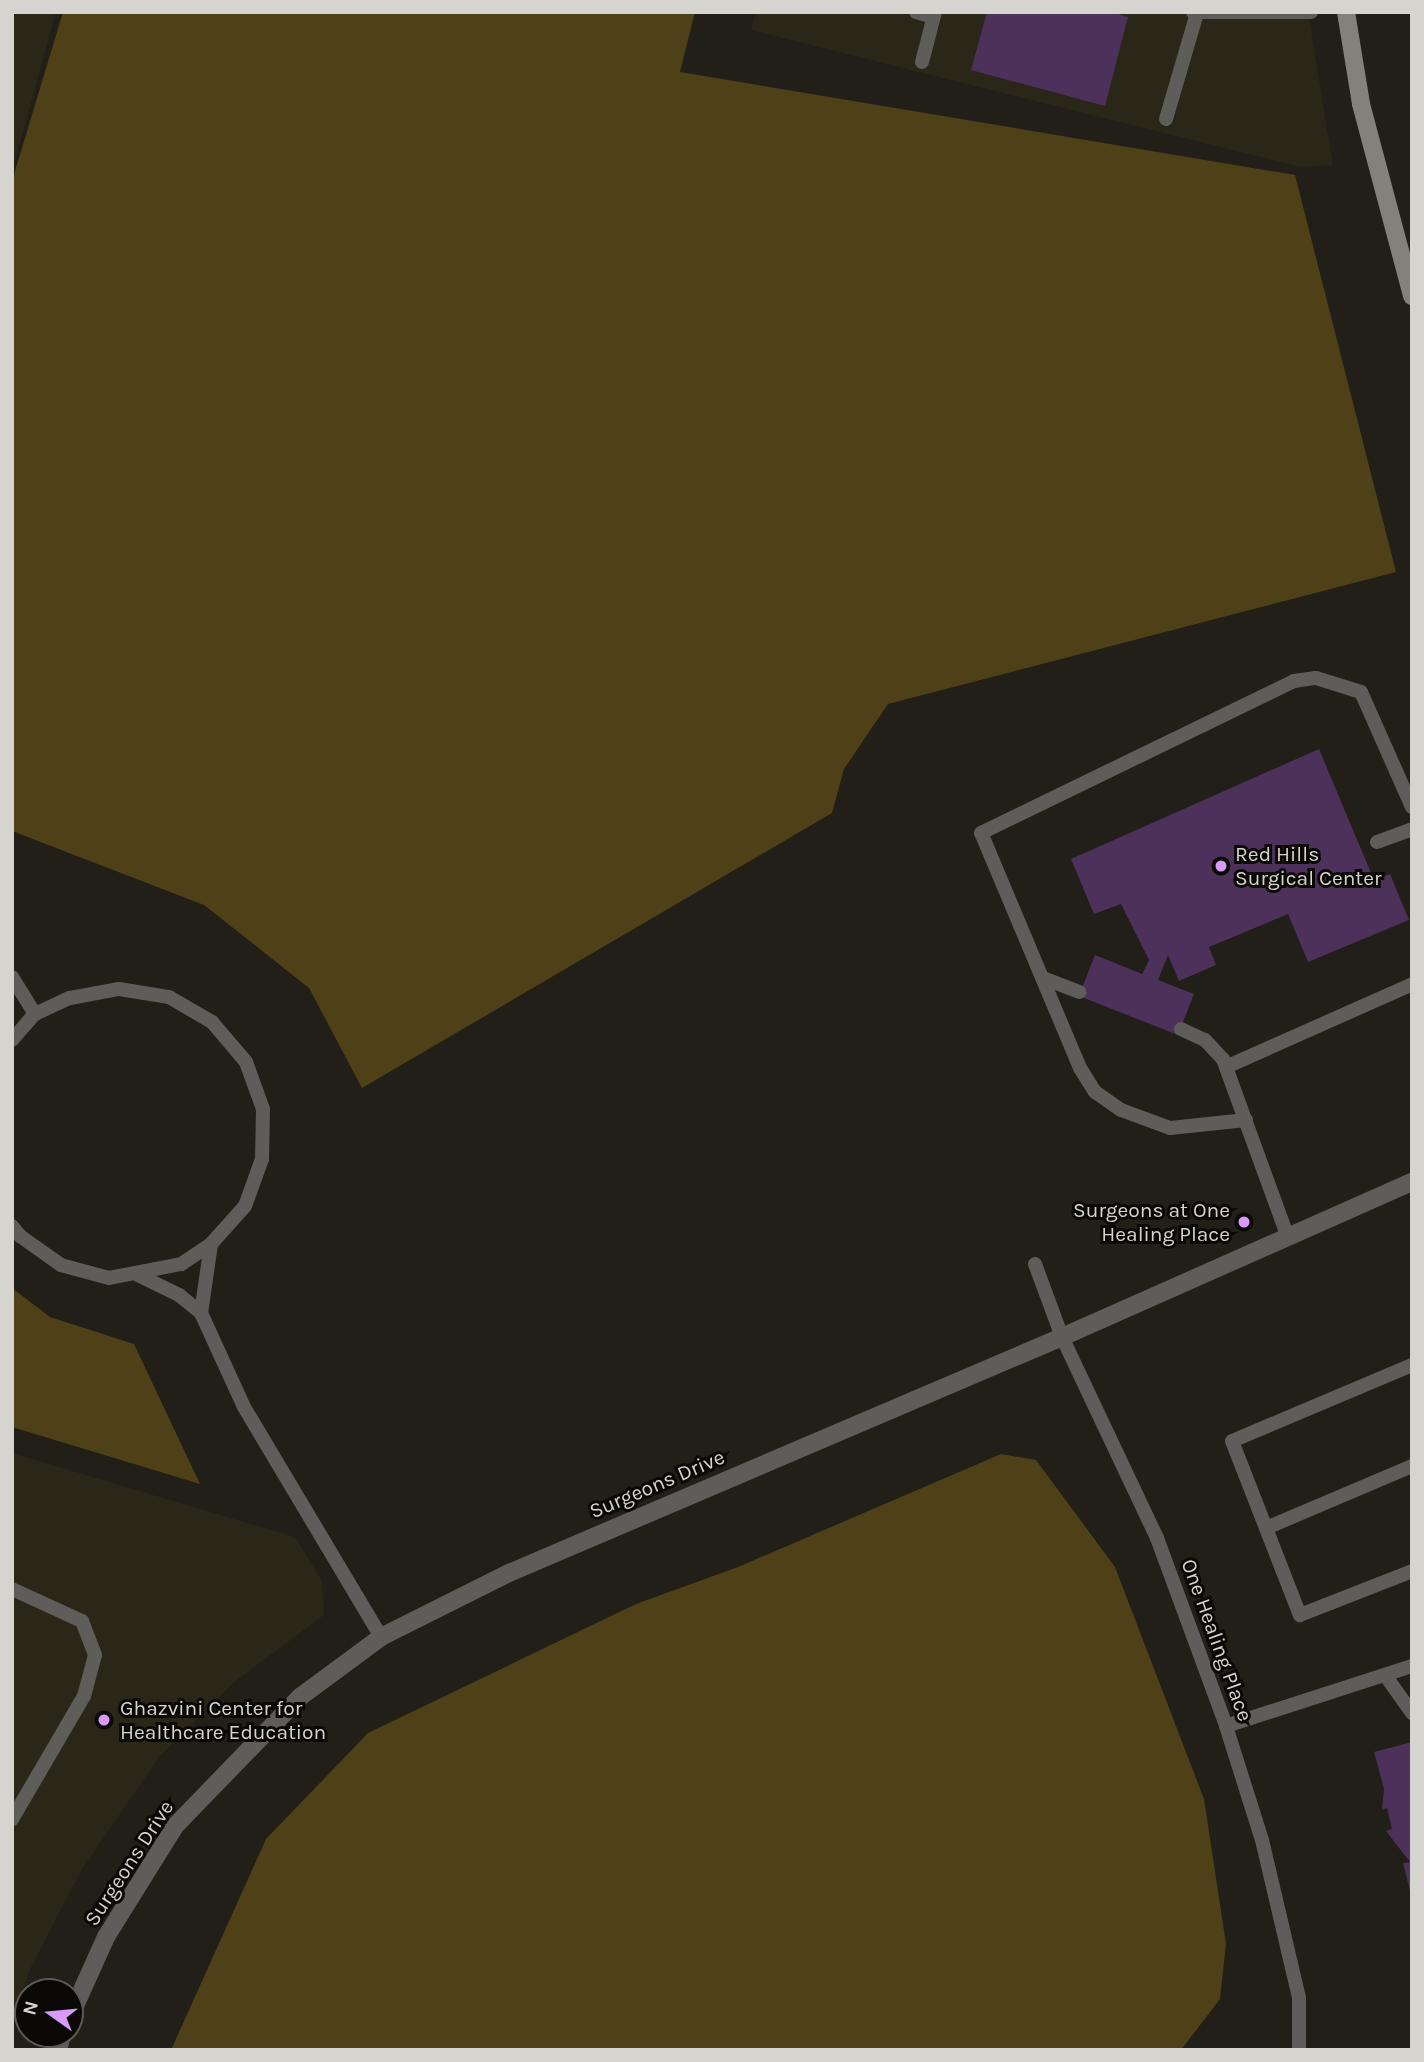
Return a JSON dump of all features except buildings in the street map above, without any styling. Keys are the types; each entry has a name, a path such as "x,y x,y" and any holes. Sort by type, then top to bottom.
{"street":[{"path":"1346,12 1361,104 1412,296"},
{"name":"Surgeons Drive","path":"84,1986 106,1937 175,1826 300,1696 381,1637 509,1573 1062,1337 1287,1235 1412,1182"}],"lane":[{"path":"916,12 934,15 922,62"},
{"path":"1167,120 1195,13 1311,12"},
{"path":"1246,1120 1170,1128 1121,1110 1095,1092 981,833 1294,681 1316,678 1361,692 1412,807"},
{"path":"1377,842 1412,829"},
{"path":"12,977 35,1014"},
{"path":"1043,978 1079,992"},
{"path":"1226,1067 1412,984"},
{"path":"12,1040 35,1014 71,998 119,989 169,997 212,1022 246,1062 263,1109 262,1159 245,1206 211,1244 181,1264 138,1275 109,1278 61,1265 12,1226"},
{"path":"1181,1030 1205,1040 1226,1067 1287,1235"},
{"path":"201,1314 211,1244"},
{"name":"One Healing Place","path":"1035,1264 1062,1337 1157,1538 1226,1726 1262,1840 1299,1998 1299,2050"},
{"path":"138,1275 179,1295 201,1314 244,1407 381,1637"},
{"path":"1412,1365 1231,1441 1300,1615 1412,1571"},
{"path":"1266,1528 1412,1466"},
{"path":"12,1589 82,1621 92,1638 95,1655 84,1696 12,1819"},
{"path":"1226,1726 1412,1666"},
{"path":"1385,1675 1412,1713"}],"shaded area":[{"path":"12,12 56,12 12,172"},
{"path":"63,12 695,12 680,72 1295,175 1396,572 888,704 844,769 832,813 362,1088 309,988 204,905 12,831 12,181"},
{"path":"756,12 1308,12 1333,165 1300,167 751,30"},
{"path":"12,1288 50,1317 134,1344 200,1484 12,1427"},
{"name":"Ghazvini Center for Healthcare Education","path":"12,1453 295,1537 322,1581 324,1615 233,1683 160,1756 82,1869 27,1978 14,1978 12,2025"},
{"path":"1001,1454 1036,1460 1115,1567 1204,1799 1226,1944 1220,1999 1181,2050 171,2050 266,1839 368,1733 636,1604 738,1567"}],"place":[{"name":"Red Hills Surgical Center","path":"1221,866"},
{"name":"Surgeons at One Healing Place","path":"1244,1222"},
{"name":"Ghazvini Center for Healthcare Education","path":"104,1720"}]}
